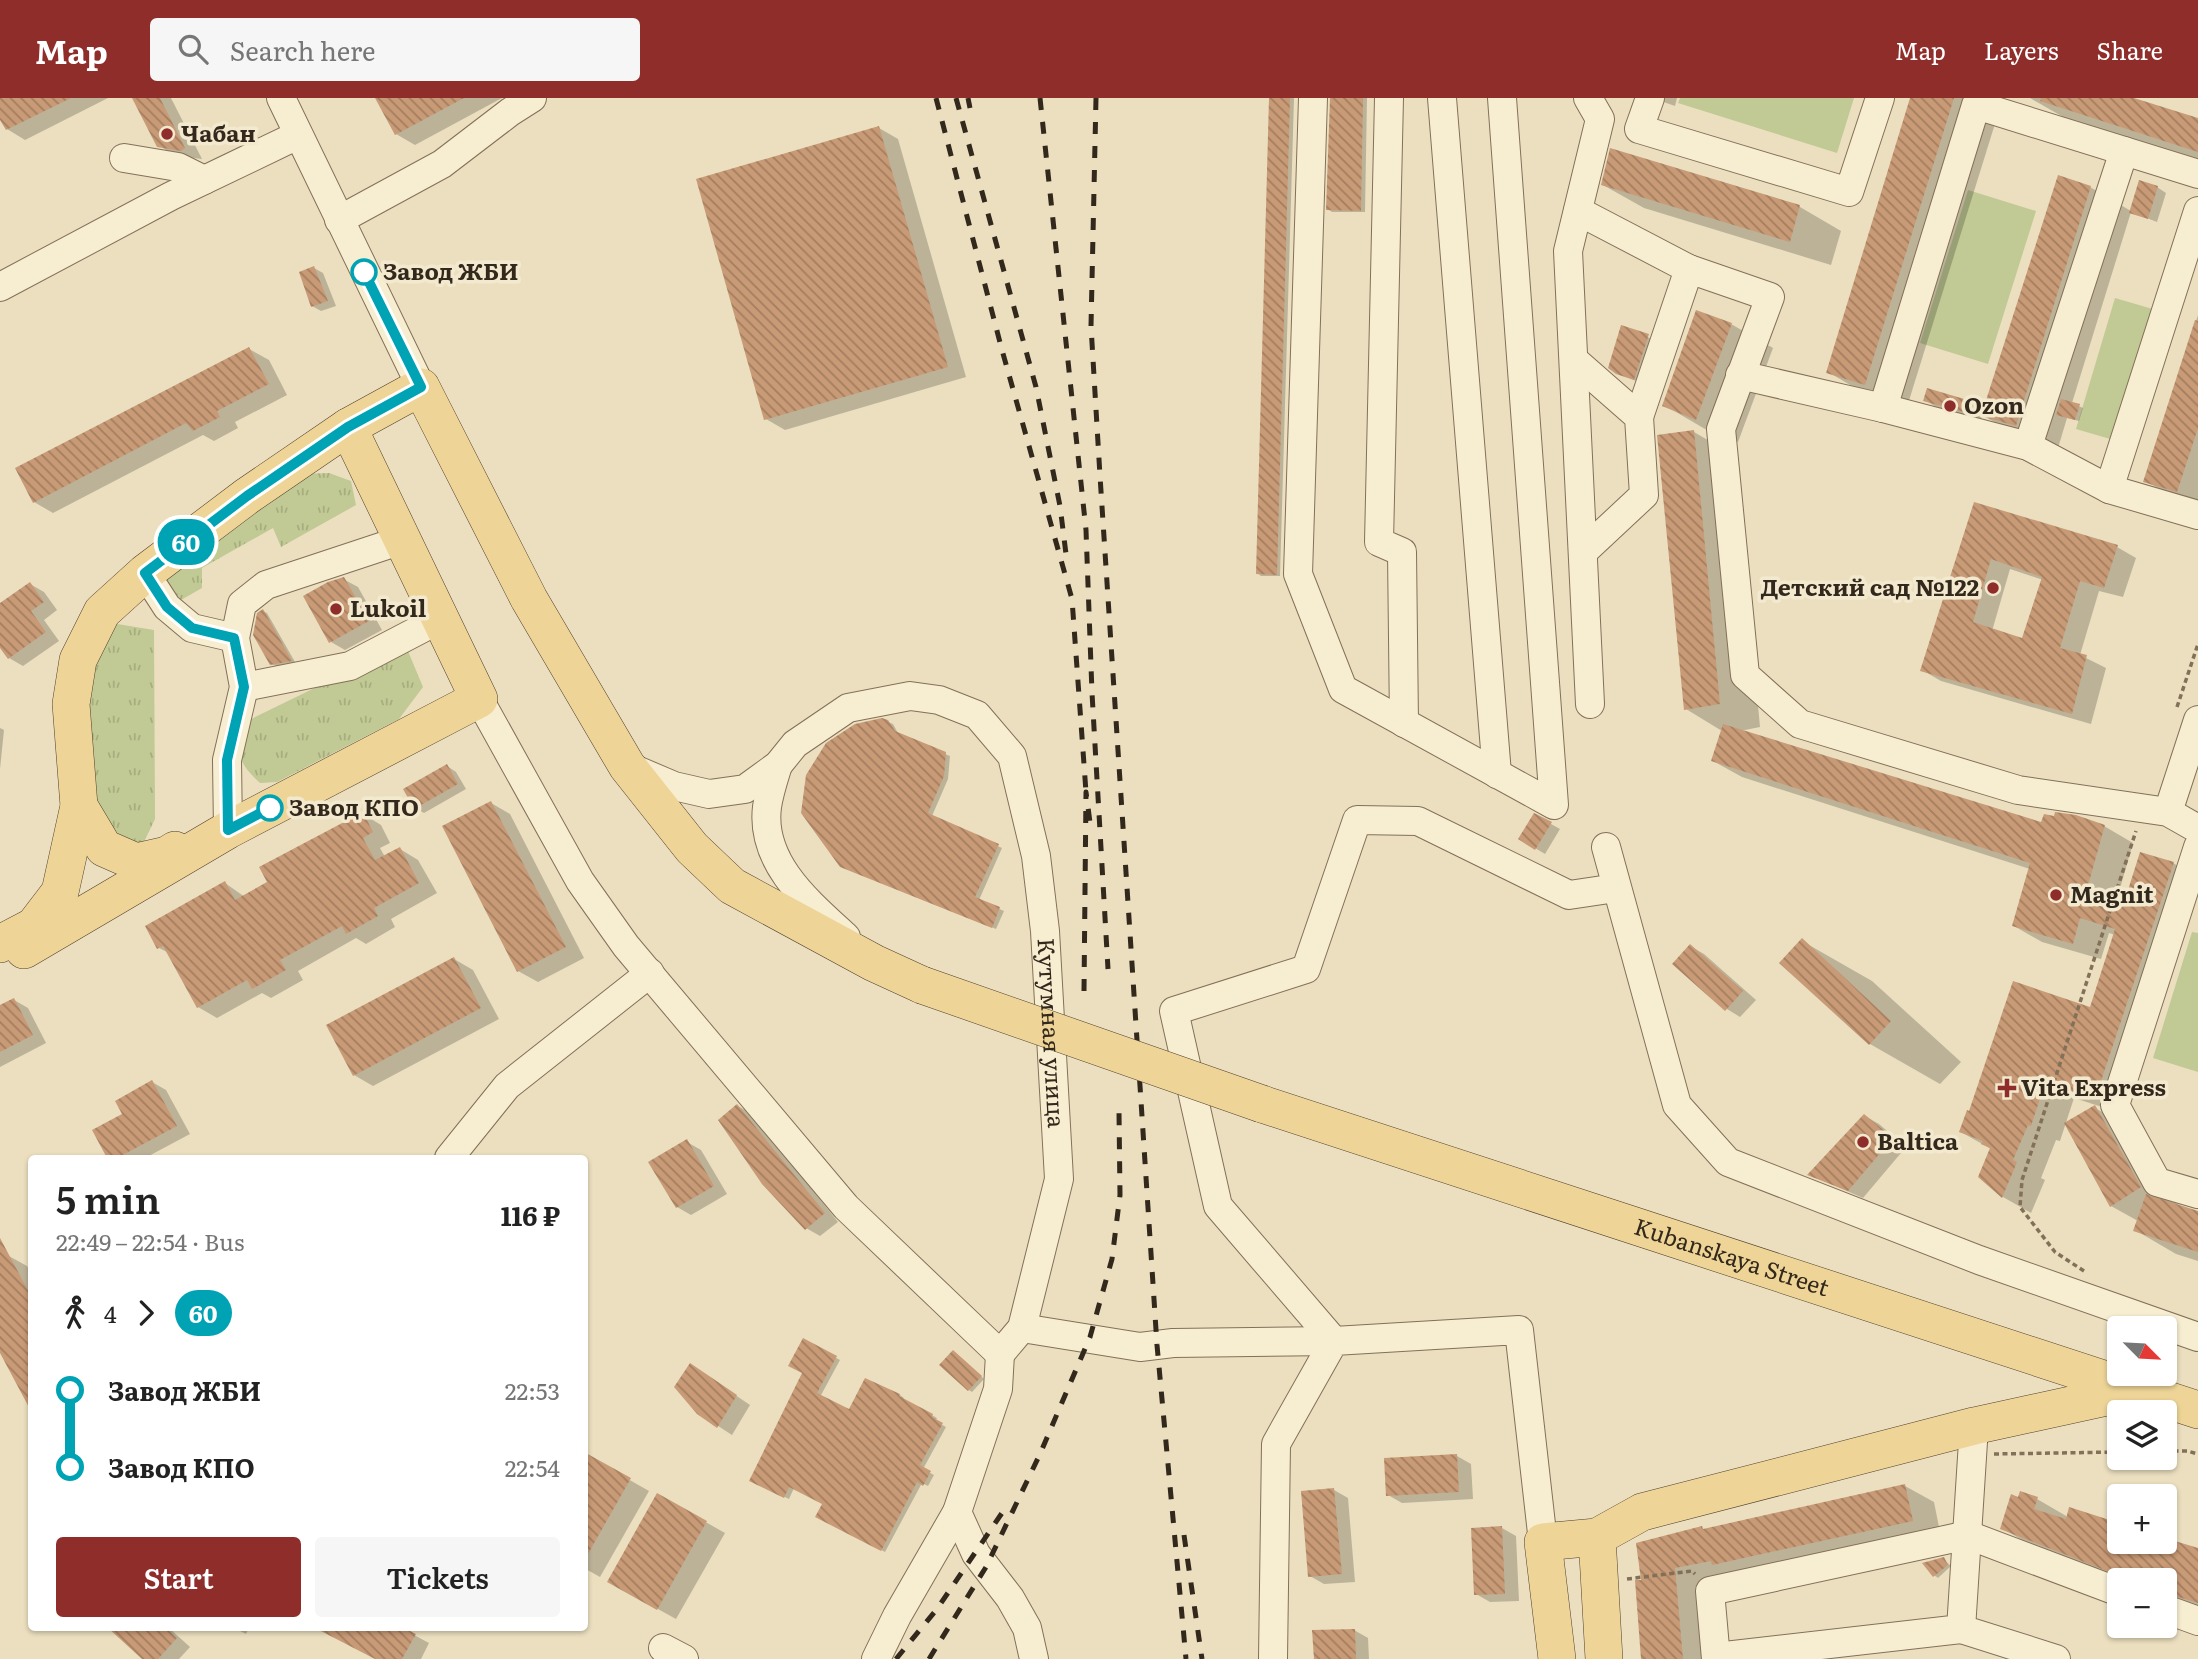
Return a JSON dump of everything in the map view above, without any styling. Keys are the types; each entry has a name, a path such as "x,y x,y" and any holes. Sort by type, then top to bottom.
{"main road":[{"path":"0,944 34,926 60,892 79,806 71,704 78,660 102,612 145,573 247,496 348,427 421,387"},
{"name":"Kubanskaya Street","path":"421,387 529,599 627,766 692,848 732,886 874,963 922,985 1262,1104 2198,1410"},
{"path":"0,964 228,830 479,699 348,427"},
{"path":"79,806 104,848 136,862 167,855 208,830 228,830"},
{"path":"1557,1659 1542,1542 1597,1538 1642,1512 1973,1441 2140,1390"},
{"path":"1597,1538 1604,1659"}],"street":[{"path":"281,98 421,387"},
{"path":"339,220 442,164 532,98"},
{"path":"1313,98 1298,574 1343,689 1554,805 1502,98"},
{"path":"1389,98 1379,542 1402,552 1404,723"},
{"path":"1441,98 1497,774"},
{"path":"1639,129 1650,98"},
{"path":"1590,704 1568,251 1578,211 1594,108 1639,129 1849,192 1880,98"},
{"path":"1883,408 1978,102 2198,174"},
{"path":"0,287 204,180 298,135"},
{"path":"2028,446 2124,151"},
{"path":"124,158 178,167 204,180"},
{"path":"1578,211 1689,269 1770,297 1721,429 1745,675 1800,724 2018,790 2156,811 2198,829"},
{"path":"2109,489 2198,211"},
{"path":"1583,552 1644,495 1639,417 1689,269"},
{"path":"1574,360 1639,417"},
{"path":"1740,375 1883,408 2028,446 2109,489 2198,515"},
{"path":"228,830 227,760 244,687 234,638 242,604 266,585 402,541"},
{"path":"145,573 167,607 192,628 234,638"},
{"path":"244,687 350,666 440,619"},
{"name":"Кутумная улица","path":"778,765 795,744 848,708 910,696 939,700 977,715 1012,755 1036,856 1045,931 1059,1179 1022,1328 1000,1354"},
{"path":"479,699 580,881 626,946 846,1207 1000,1354 998,1389 957,1512 897,1616 876,1659"},
{"path":"2156,811 2188,714"},
{"path":"627,766 674,786 709,794 745,789 778,765"},
{"path":"778,765 767,807 767,826 773,853 793,886 874,963"},
{"path":"1334,1341 1218,1206 1174,1011 1306,969 1357,820 1418,821 1569,895 1616,888"},
{"path":"1606,847 1677,1105 1728,1162 1979,1260 2198,1337"},
{"path":"2196,1186 2157,1182 2115,1105 2198,847"},
{"path":"451,1155 507,1086 650,973"},
{"path":"1022,1328 1140,1347 1173,1343 1334,1341 1518,1330 1542,1542"},
{"path":"1273,1659 1276,1444 1334,1341"},
{"path":"1961,1629 1973,1441"},
{"path":"957,1512 976,1554 1010,1598 1027,1628 1034,1659"},
{"path":"2056,1659 1961,1629 1716,1658 1710,1591 1968,1535 2107,1587"},
{"path":"2177,1613 2198,1621"}],"path":[{"path":"2188,714 2198,644"},
{"path":"2094,1277 2055,1252 2020,1206 2022,1180 2156,811"},
{"path":"1973,1441 2107,1451"},
{"path":"2177,1451 2198,1454"},
{"path":"1627,1579 1692,1571 1710,1591"}],"green space":[{"path":"1680,98 1854,98 1837,153 1678,103"},
{"path":"1968,190 2036,211 1988,364 1920,343"},
{"path":"2115,298 2156,310 2117,441 2076,429"},
{"path":"329,473 351,481 356,505 281,547 273,528 202,568 202,588 181,600 168,584 165,566 301,474"},
{"path":"105,622 154,630 155,819 143,844 121,847 100,819 78,709"},
{"path":"405,644 423,687 399,719 277,782 260,783 246,768 239,749 245,722"},
{"path":"2192,932 2198,933 2198,1072 2153,1058"}],"building":[{"path":"0,98 71,98 6,130 0,120"},
{"path":"132,98 160,98 185,148 181,151 157,147"},
{"path":"375,98 464,98 395,135"},
{"path":"1269,98 1290,98 1277,575 1256,574"},
{"path":"1330,98 1363,98 1361,211 1326,210"},
{"path":"1910,98 1954,98 1865,385 1826,373"},
{"path":"2041,98 2134,98 2198,118 2198,152 2040,101"},
{"path":"879,126 948,367 764,420 696,179"},
{"path":"1610,148 1800,205 1790,242 1601,185"},
{"path":"2058,175 2091,186 2016,426 1981,416"},
{"path":"2139,180 2158,186 2148,219 2129,213"},
{"path":"314,266 328,301 311,307 299,272"},
{"path":"1696,310 1732,323 1696,420 1662,406"},
{"path":"2195,320 2198,321 2198,428 2177,492 2143,482"},
{"path":"1621,325 1649,334 1634,380 1608,368"},
{"path":"249,347 269,384 217,411 220,417 193,431 186,423 33,503 15,468"},
{"path":"1927,388 1971,401 1967,413 1923,401"},
{"path":"2061,399 2080,404 2075,420 2056,415"},
{"path":"1694,430 1720,704 1684,710 1657,435"},
{"path":"1974,502 2118,545 2104,588 2080,581 2060,648 2087,655 2072,714 1920,671","holes":["1991,559 2042,577 2022,638 1973,622"]},
{"name":"Lukoil","path":"344,577 369,621 329,643 303,596 328,582"},
{"path":"30,582 44,602 31,611 46,632 8,659 0,648 0,603"},
{"path":"263,609 292,661 270,665 253,635 257,613"},
{"path":"882,718 888,720 895,731 946,752 944,776 928,813 999,844 975,897 1000,907 992,928 840,867 801,813 806,775 826,743 855,724"},
{"path":"1723,724 2041,822 2044,814 2054,816 2055,812 2076,815 2105,825 2085,896 2123,906 2140,852 2174,862 2095,1099 2045,1083 2031,1126 2028,1125 2013,1160 2017,1162 2002,1198 1978,1177 1990,1148 1981,1144 1983,1141 1959,1132 1967,1110 1969,1111 2013,981 2090,1007 2115,929 2080,918 2073,944 2012,926 2030,863 1711,761"},
{"path":"447,764 458,784 414,809 403,789"},
{"path":"491,801 566,947 517,972 442,826"},
{"path":"363,812 373,832 363,838 375,860 400,847 419,883 374,908 378,916 346,934 342,926 280,960 286,970 252,989 247,980 197,1008 163,946 157,949 145,926 225,881 235,900 267,882 259,867"},
{"path":"1534,813 1552,822 1535,850 1518,839"},
{"path":"1802,938 1891,1021 1869,1045 1779,963"},
{"path":"1690,944 1743,991 1725,1011 1672,964"},
{"path":"454,957 481,1008 353,1076 326,1025"},
{"path":"14,998 33,1035 0,1052 0,1005"},
{"path":"152,1080 177,1126 123,1155 105,1155 92,1130 122,1114 115,1101"},
{"path":"737,1104 825,1213 805,1230 762,1184 718,1120"},
{"path":"2095,1105 2141,1187 2110,1207 2064,1123"},
{"path":"1864,1114 1893,1138 1848,1191 1807,1175"},
{"path":"687,1139 714,1186 676,1208 648,1162"},
{"path":"2146,1194 2198,1211 2198,1252 2133,1231"},
{"path":"0,1238 28,1290 28,1406 0,1353"},
{"path":"803,1338 837,1356 817,1393 849,1409 865,1378 900,1394 899,1396 933,1414 932,1417 943,1423 920,1465 931,1471 923,1486 917,1482 881,1551 815,1517 822,1504 789,1487 784,1498 749,1481 802,1373 788,1366"},
{"path":"953,1350 982,1376 968,1391 939,1365"},
{"path":"690,1363 737,1395 717,1428 697,1414 674,1387"},
{"path":"588,1454 631,1478 588,1554"},
{"path":"1457,1454 1459,1492 1386,1496 1384,1458"},
{"path":"1905,1484 1913,1521 1712,1565 1711,1561 1675,1568 1683,1659 1641,1659 1635,1580 1641,1580 1636,1543 1702,1526 1703,1529"},
{"path":"1334,1488 1342,1574 1308,1577 1301,1491"},
{"path":"2020,1491 2038,1497 2034,1509 2066,1519 2069,1507 2107,1519 2107,1554 2177,1554 2177,1542 2198,1548 2198,1603 2177,1597 2177,1568 2107,1568 2107,1571 2000,1529 2011,1494 2018,1497"},
{"path":"657,1493 707,1521 657,1610 607,1582"},
{"path":"1502,1526 1505,1594 1474,1595 1471,1528"},
{"path":"1944,1557 1948,1565 1933,1577 1922,1563"},
{"path":"1355,1629 1356,1659 1314,1659 1312,1630"},
{"path":"111,1631 169,1631 177,1638 158,1659 142,1659"},
{"path":"321,1631 410,1631 416,1634 402,1659 375,1659"}],"railway":[{"path":"936,98 1002,350 1072,599 1086,792"},
{"path":"956,98 1036,387 1060,506 1066,554"},
{"path":"968,98 970,108"},
{"path":"1040,98 1086,530 1092,693 1108,969"},
{"path":"1096,98 1091,326 1157,1345 1186,1659"},
{"path":"1084,991 1086,792 1091,830"},
{"path":"929,1659 986,1567 1040,1454 1090,1337 1112,1259 1120,1195 1119,1112"},
{"path":"896,1659 937,1609 1004,1510"},
{"path":"1184,1535 1202,1659"}],"bus line":[{"name":"60","path":"270,808 228,830 227,760 244,687 234,638 192,628 167,607 145,573 247,496 348,427 421,387 364,272"}],"place":[{"name":"Чабан","path":"167,134"},
{"name":"Завод ЖБИ","path":"364,272"},
{"name":"Ozon","path":"1950,406"},
{"name":"Детский сад №122","path":"1993,588"},
{"name":"Lukoil","path":"336,609"},
{"name":"Завод КПО","path":"270,808"},
{"name":"Magnit","path":"2056,895"},
{"name":"Vita Express","path":"2007,1088"},
{"name":"Baltica","path":"1863,1142"}]}
